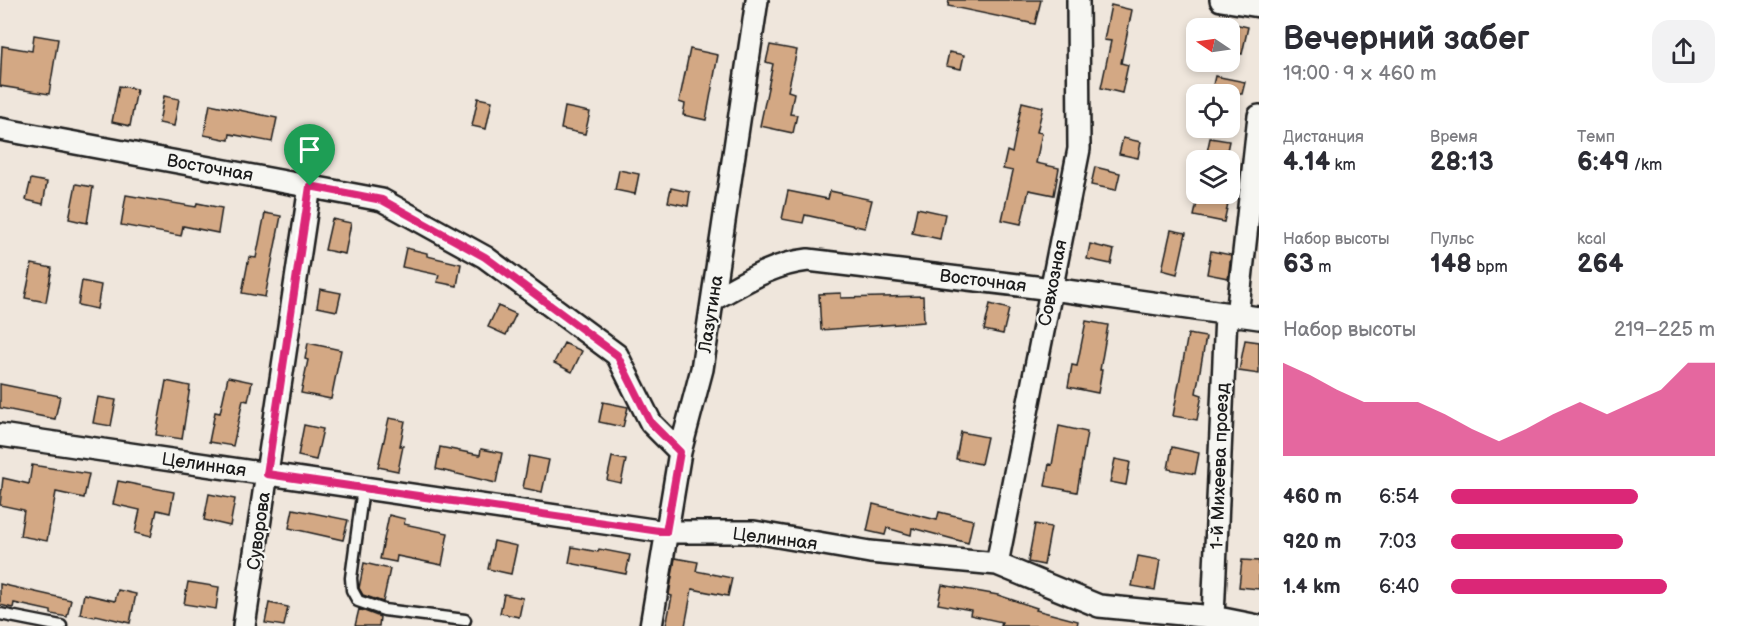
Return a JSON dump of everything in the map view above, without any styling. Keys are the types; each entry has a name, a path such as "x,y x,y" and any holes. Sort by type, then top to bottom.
{"street":[{"name":"Лазутина","path":"651,626 680,452 702,369 714,299 757,0"},
{"name":"Совхозная","path":"997,564 1080,149 1078,0"},
{"path":"1221,0 1259,6"},
{"name":"1-й Михеева проезд","path":"1213,617 1232,315 1259,116"},
{"name":"Восточная","path":"0,129 382,200 485,257 617,355 651,423 680,452"},
{"name":"Суворова","path":"244,626 310,186"},
{"name":"Восточная","path":"714,299 770,268 789,262 808,260 1052,289 1259,318"},
{"name":"Целинная","path":"0,435 666,532 754,532 870,552 997,564 1099,606 1213,617 1258,626"}],"lane":[{"path":"363,488 351,578 352,590 358,601 384,610 465,620"},
{"path":"0,614 61,626"}],"building":[{"path":"949,0 1041,0 1035,24 948,6"},
{"path":"1111,5 1132,10 1121,63 1128,65 1122,93 1101,88 1111,41 1104,40"},
{"path":"1240,25 1248,27 1242,54 1240,54"},
{"path":"34,35 58,39 49,94 0,86 2,46 32,51"},
{"path":"770,45 797,50 788,91 794,93 790,114 797,115 793,133 760,126 773,64 766,62"},
{"path":"690,49 718,55 706,120 683,115 685,104 679,102"},
{"path":"949,52 964,55 961,69 946,66"},
{"path":"1215,76 1245,82 1242,94 1240,94 1240,84 1213,84"},
{"path":"119,86 137,89 130,126 112,122"},
{"path":"164,96 179,99 174,126 159,123"},
{"path":"478,98 492,101 486,129 472,126"},
{"path":"1022,102 1043,107 1037,132 1042,133 1036,163 1059,168 1054,195 1029,190 1021,224 1002,220 1013,171 1003,169 1007,151 1012,153"},
{"path":"210,104 277,118 272,142 230,134 229,140 204,135"},
{"path":"565,107 590,112 585,134 561,129"},
{"path":"1123,138 1141,142 1138,158 1119,154"},
{"path":"1210,138 1229,141 1227,150 1207,150"},
{"path":"1095,167 1120,173 1116,190 1091,185"},
{"path":"619,170 639,174 635,194 615,190"},
{"path":"31,179 47,182 43,204 26,200"},
{"path":"76,184 93,187 87,223 69,219"},
{"path":"671,188 690,192 688,206 668,202"},
{"path":"788,191 828,199 830,191 872,200 865,228 805,215 803,223 782,219"},
{"path":"126,195 196,207 197,203 222,208 218,233 183,226 181,236 121,225"},
{"path":"1197,204 1228,204 1224,222 1194,216"},
{"path":"917,208 945,214 940,239 912,233"},
{"path":"265,213 281,216 265,297 242,293 249,257 256,258"},
{"path":"332,219 351,223 345,254 325,250"},
{"path":"1171,230 1186,233 1177,274 1162,270"},
{"path":"1090,244 1114,250 1111,264 1087,259"},
{"path":"406,248 427,253 427,256 461,264 457,286 437,282 439,275 402,267"},
{"path":"1211,251 1231,255 1228,278 1207,274"},
{"path":"32,264 52,268 46,302 25,298"},
{"path":"82,281 101,285 97,309 78,305"},
{"path":"320,289 341,293 337,311 317,307"},
{"path":"841,293 841,298 923,296 924,322 821,330 819,294"},
{"path":"990,304 1009,309 1003,334 984,330"},
{"path":"498,306 516,314 506,335 488,327"},
{"path":"1086,321 1108,325 1098,393 1068,387 1072,365 1077,366"},
{"path":"1188,334 1206,337 1196,393 1202,395 1197,420 1173,416"},
{"path":"1245,340 1259,342 1259,374 1239,371"},
{"path":"308,343 341,350 331,399 301,393 308,360 305,359"},
{"path":"564,343 582,351 572,372 554,363"},
{"path":"228,377 252,382 248,401 243,400 233,446 209,442 215,412 220,413"},
{"path":"166,381 190,386 182,439 156,435"},
{"path":"0,384 60,396 55,419 0,408"},
{"path":"98,397 116,400 111,426 93,423"},
{"path":"603,402 628,407 623,427 599,422"},
{"path":"389,418 405,421 398,471 378,467"},
{"path":"304,425 323,429 316,460 298,456"},
{"path":"1059,426 1087,432 1077,492 1045,486 1049,464 1052,465"},
{"path":"961,432 987,437 981,464 956,459"},
{"path":"440,447 480,455 481,449 502,453 496,483 436,469"},
{"path":"1172,447 1199,453 1195,474 1168,469"},
{"path":"529,456 549,460 542,492 523,488"},
{"path":"612,457 626,460 621,483 607,480"},
{"path":"1115,459 1130,462 1126,485 1110,482"},
{"path":"32,465 89,474 84,498 56,492 47,541 20,536 24,510 0,505 3,478 29,484"},
{"path":"118,481 174,492 170,513 157,510 151,537 135,533 140,510 113,504"},
{"path":"209,494 235,499 230,526 204,520"},
{"path":"873,504 937,520 939,512 973,520 968,543 912,528 911,535 887,528 885,535 867,531"},
{"path":"293,509 348,520 343,540 289,528"},
{"path":"389,515 405,519 404,524 448,533 442,565 397,556 396,562 380,559"},
{"path":"1035,524 1051,527 1044,565 1028,562"},
{"path":"494,541 517,546 511,574 488,569"},
{"path":"572,547 630,555 626,574 569,563"},
{"path":"1138,556 1160,560 1155,590 1132,586"},
{"path":"675,558 698,562 696,571 732,578 728,596 692,589 685,626 666,626 672,596 669,595"},
{"path":"1242,560 1259,561 1259,589 1239,587"},
{"path":"364,563 390,569 383,602 363,595 359,588"},
{"path":"188,582 219,587 216,609 184,604"},
{"path":"0,584 71,600 67,617 14,603 13,608 0,605"},
{"path":"942,585 998,595 1037,608 1036,610 1078,621 1077,626 1001,626 1002,622 970,615 971,610 938,604"},
{"path":"118,590 136,594 130,623 96,615 95,617 80,614 84,594 115,601"},
{"path":"504,594 523,598 519,617 500,613"},
{"path":"269,603 288,607 284,626 265,623"},
{"path":"359,609 380,617 379,626 355,626"}],"route":[{"path":"310,186 382,200 485,257 617,355 651,423 680,452 666,532 267,474 310,186"}]}
